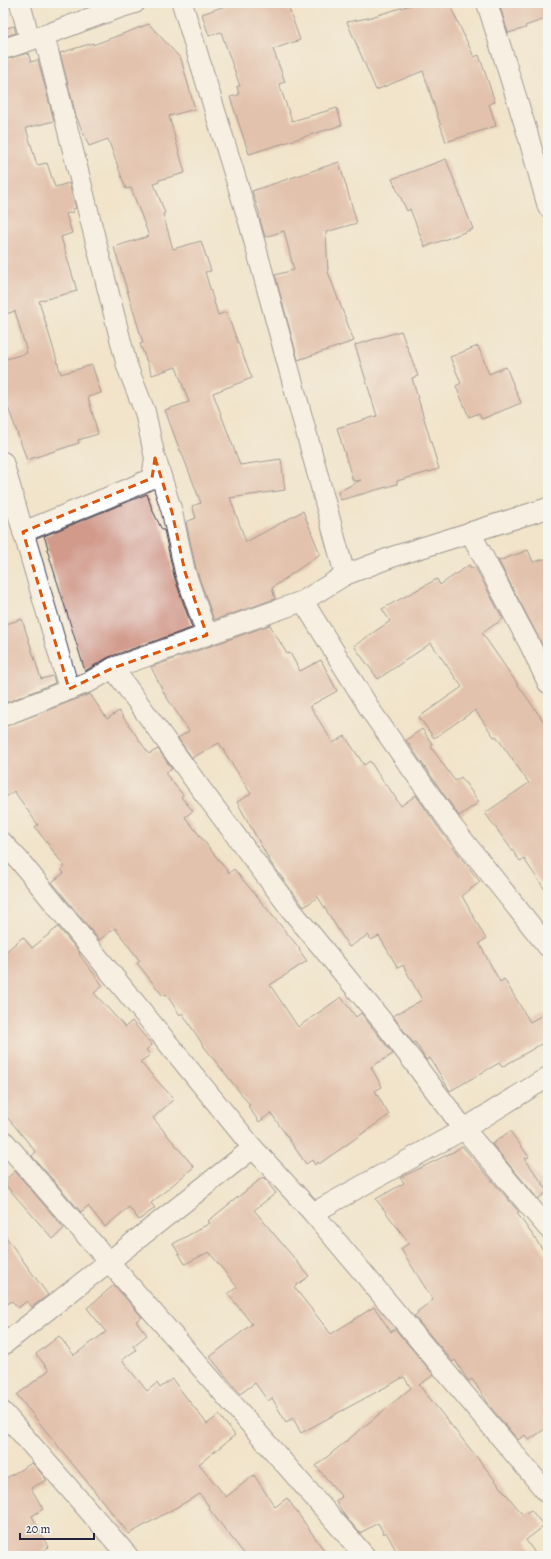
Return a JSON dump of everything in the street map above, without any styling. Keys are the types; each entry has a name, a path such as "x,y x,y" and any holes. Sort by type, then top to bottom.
{"street":[{"path":"20,3 37,38 127,366 146,412 155,458 172,512 185,572 207,635"},
{"path":"3,49 136,3"},
{"path":"182,3 249,222 345,575"},
{"path":"487,3 527,132 548,207"},
{"path":"23,532 152,478 155,458"},
{"path":"3,462 69,689"},
{"path":"3,716 90,681 113,668 303,601 345,575 392,557 548,508"},
{"path":"470,532 529,643 548,683"},
{"path":"303,601 373,714 448,820 548,947"},
{"path":"113,668 292,911 384,1023 464,1129 548,1228"},
{"path":"3,843 19,860 253,1148 313,1213 548,1494"},
{"path":"313,1213 464,1129 548,1077"},
{"path":"3,1140 365,1556"},
{"path":"3,1345 253,1148"},
{"path":"3,1412 128,1556"}],"highlighted area":[{"path":"155,458 172,512 185,572 207,635 113,668 69,689 23,532 152,478"}],"building":[{"path":"234,3 287,3 300,40 273,49 285,82 279,84 292,121 337,108 342,125 249,154 230,97 239,95 237,86 240,86 221,32 209,36 202,14"},
{"path":"417,3 449,3 474,57 479,55 495,102 489,104 496,126 446,142 423,71 376,90 347,22 368,18"},
{"path":"499,3 548,3 548,18 525,26 526,28 508,33"},
{"path":"149,24 181,59 195,109 169,116 185,173 159,180 159,182 154,184 165,213 163,214 173,249 201,241 211,271 205,272 218,315 226,312 252,378 213,393 240,465 281,459 285,490 230,498 246,542 303,511 320,554 272,588 275,599 214,620 196,569 186,522 196,518 192,506 201,503 165,410 189,402 176,367 152,375 140,344 143,343 114,247 149,236 131,188 126,189 108,139 89,146 76,116 60,53 93,43 93,45"},
{"path":"14,26 16,33 3,37 3,29"},
{"path":"28,53 31,62 38,60 54,121 26,128 37,165 47,163 55,187 69,183 76,208 73,209 73,212 66,214 72,233 61,237 77,291 39,301 61,374 92,365 101,393 88,397 98,434 78,440 79,443 27,460 3,393 3,360 27,353 15,311 3,315 3,60"},
{"path":"446,159 473,229 425,247 410,209 407,211 392,179"},
{"path":"339,162 357,223 326,232 328,272 354,341 298,360 275,275 294,270 284,231 265,237 252,191"},
{"path":"401,331 418,376 412,378 439,469 397,481 397,484 341,500 338,492 361,480 353,481 337,428 377,416 355,345"},
{"path":"478,346 489,374 506,367 521,403 482,419 479,413 469,417 456,386 461,383 450,357"},
{"path":"147,494 152,509 162,530 164,530 174,576 192,628 109,657 85,671 44,536"},
{"path":"528,550 533,562 548,558 548,656 497,558 499,561"},
{"path":"469,565 471,568 475,567 503,619 482,633 548,728 548,894 524,859 520,861 485,813 529,783 496,736 494,737 475,710 434,738 419,717 462,687 431,643 378,679 354,646 390,621 382,609 437,579 440,585"},
{"path":"22,619 41,679 53,676 55,683 5,703 3,699 3,625"},
{"path":"270,625 287,654 290,653 300,671 321,660 337,691 310,706 333,743 345,736 364,765 370,761 401,806 416,795 440,830 480,882 462,896 486,939 479,943 500,982 504,979 530,1022 548,1012 548,1040 502,1067 499,1063 450,1091 430,1058 426,1060 415,1042 413,1043 393,1016 422,1000 403,965 398,968 379,936 371,940 368,935 349,947 318,897 304,907 271,863 237,802 251,794 219,743 192,758 178,738 189,731 165,695 151,667"},
{"path":"90,694 107,719 119,711 149,754 158,749 172,769 165,773 183,795 181,797 193,811 185,817 229,873 234,869 300,949 299,950 307,961 270,985 298,1027 341,997 356,1017 361,1013 393,1054 371,1067 382,1087 375,1091 389,1115 319,1164 318,1162 315,1165 312,1160 306,1164 271,1113 259,1122 248,1106 250,1105 205,1048 182,1013 180,1015 166,994 163,996 137,963 140,961 115,928 99,940 52,882 64,873 61,870 65,867 35,827 38,825 14,791 3,799 3,727"},
{"path":"422,729 433,745 431,747 455,781 461,777 479,802 459,816 406,740"},
{"path":"58,927 80,953 79,954 103,986 94,993 125,1027 132,1021 152,1045 146,1050 150,1055 140,1062 174,1099 153,1118 194,1167 151,1203 155,1208 139,1220 129,1207 105,1227 88,1206 81,1212 32,1156 36,1152 3,1112 3,954 23,937 32,948"},
{"path":"510,1131 529,1157 525,1159 548,1191 538,1199 492,1144"},
{"path":"462,1146 519,1212 517,1213 548,1257 548,1427 529,1440 525,1435 518,1440 492,1409 472,1379 468,1381 455,1360 453,1362 414,1316 433,1300 401,1249 409,1243 376,1199 404,1183 400,1178 455,1151"},
{"path":"15,1171 64,1228 53,1239 3,1182"},
{"path":"263,1177 276,1193 254,1210 309,1276 294,1287 331,1334 374,1307 391,1332 395,1329 434,1375 419,1385 523,1515 531,1510 544,1526 526,1540 537,1556 399,1556 386,1532 384,1534 378,1523 360,1533 345,1516 336,1501 342,1497 316,1466 411,1388 404,1377 301,1433 293,1418 286,1422 272,1398 268,1401 255,1383 240,1394 210,1357 252,1324 228,1294 237,1287 209,1252 185,1264 173,1244 210,1223 208,1221"},
{"path":"3,1233 48,1295 32,1307 27,1301 18,1308 12,1301 3,1307"},
{"path":"114,1285 142,1317 136,1321 147,1335 133,1346 136,1350 122,1360 147,1391 157,1383 160,1388 172,1379 207,1424 219,1415 235,1435 199,1464 226,1497 254,1475 275,1507 287,1498 328,1556 246,1556 209,1509 210,1508 200,1494 129,1534 17,1395 49,1370 36,1354 59,1336 74,1355 106,1332 87,1308"},
{"path":"32,1463 47,1480 31,1488 43,1509 32,1516 48,1547 38,1556 3,1556 3,1480"}]}
